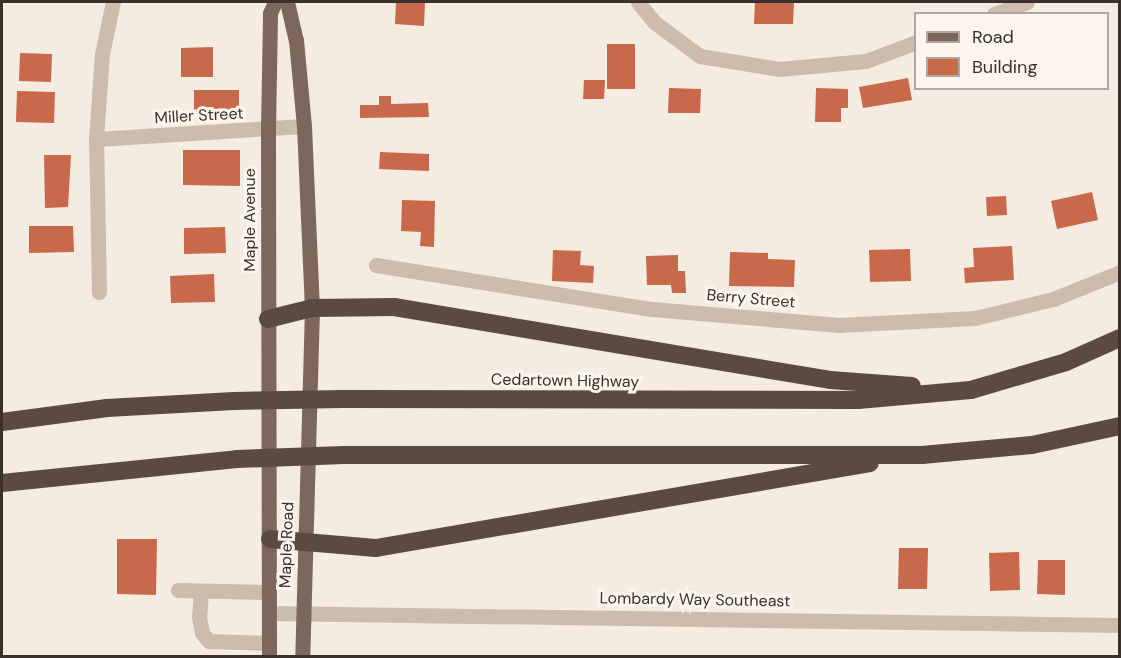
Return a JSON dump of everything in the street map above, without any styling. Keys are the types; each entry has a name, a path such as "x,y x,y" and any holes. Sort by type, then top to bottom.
{"highway":[{"path":"268,318 312,308 394,308 830,380 971,390"},
{"name":"Cedartown Highway","path":"2,422 107,408 234,400 858,400 971,390 1066,362 1119,338"},
{"path":"270,539 376,548 922,455 1032,445 1119,426"},
{"path":"2,483 237,459 344,455 922,455"}],"main road":[{"name":"Maple Avenue","path":"268,439 268,130 270,13 274,2"},
{"path":"286,2 296,40 304,126 312,308"},
{"name":"Maple Road","path":"302,657 312,308"},
{"name":"Maple Road","path":"268,439 269,650"}],"street":[{"path":"99,292 96,139 102,54 113,2"},
{"path":"638,2 654,22 700,56 779,69 866,61 914,42"},
{"path":"1000,12 1027,2"},
{"name":"Miller Street","path":"96,139 304,126"},
{"name":"Berry Street","path":"376,265 652,309 838,325 975,318 1053,299 1119,272"},
{"path":"178,590 269,592"},
{"path":"201,591 201,625 209,641 269,650"},
{"name":"Lombardy Way Southeast","path":"269,613 1119,625"}],"building":[{"path":"396,2 425,2 424,26 395,24"},
{"path":"755,2 794,2 793,24 754,24"},
{"path":"607,44 635,44 635,89 607,89"},
{"path":"213,47 213,77 181,77 181,48"},
{"path":"20,53 52,54 51,82 19,81"},
{"path":"908,78 912,100 863,108 859,87"},
{"path":"584,80 605,80 604,99 583,99"},
{"path":"669,88 701,89 700,113 668,113"},
{"path":"816,88 848,89 848,108 841,108 841,122 815,122"},
{"path":"194,90 239,90 239,118 194,117"},
{"path":"17,91 55,92 54,123 16,122"},
{"path":"379,96 391,96 391,104 428,103 429,117 360,118 360,105 379,105"},
{"path":"183,150 240,150 240,186 183,185"},
{"path":"380,152 429,154 429,171 379,169"},
{"path":"44,155 71,155 68,207 45,208"},
{"path":"1092,192 1098,220 1057,229 1051,201"},
{"path":"1006,196 1007,215 987,216 986,197"},
{"path":"402,200 435,201 434,247 420,246 421,232 401,231"},
{"path":"29,226 73,226 74,252 29,253"},
{"path":"225,227 226,253 184,254 184,228"},
{"path":"1012,246 1014,280 965,283 964,268 974,267 973,248"},
{"path":"910,249 911,281 870,282 869,250"},
{"path":"553,250 581,251 580,265 594,266 593,283 552,281"},
{"path":"730,252 768,253 768,259 795,260 794,287 729,286"},
{"path":"678,255 678,271 685,271 686,293 672,293 671,285 647,285 646,256"},
{"path":"214,274 215,302 171,303 170,276"},
{"path":"117,539 157,539 156,595 117,594"},
{"path":"899,548 928,548 927,589 898,589"},
{"path":"1019,552 1020,590 990,591 989,553"},
{"path":"1038,560 1065,560 1065,595 1037,594"}]}
